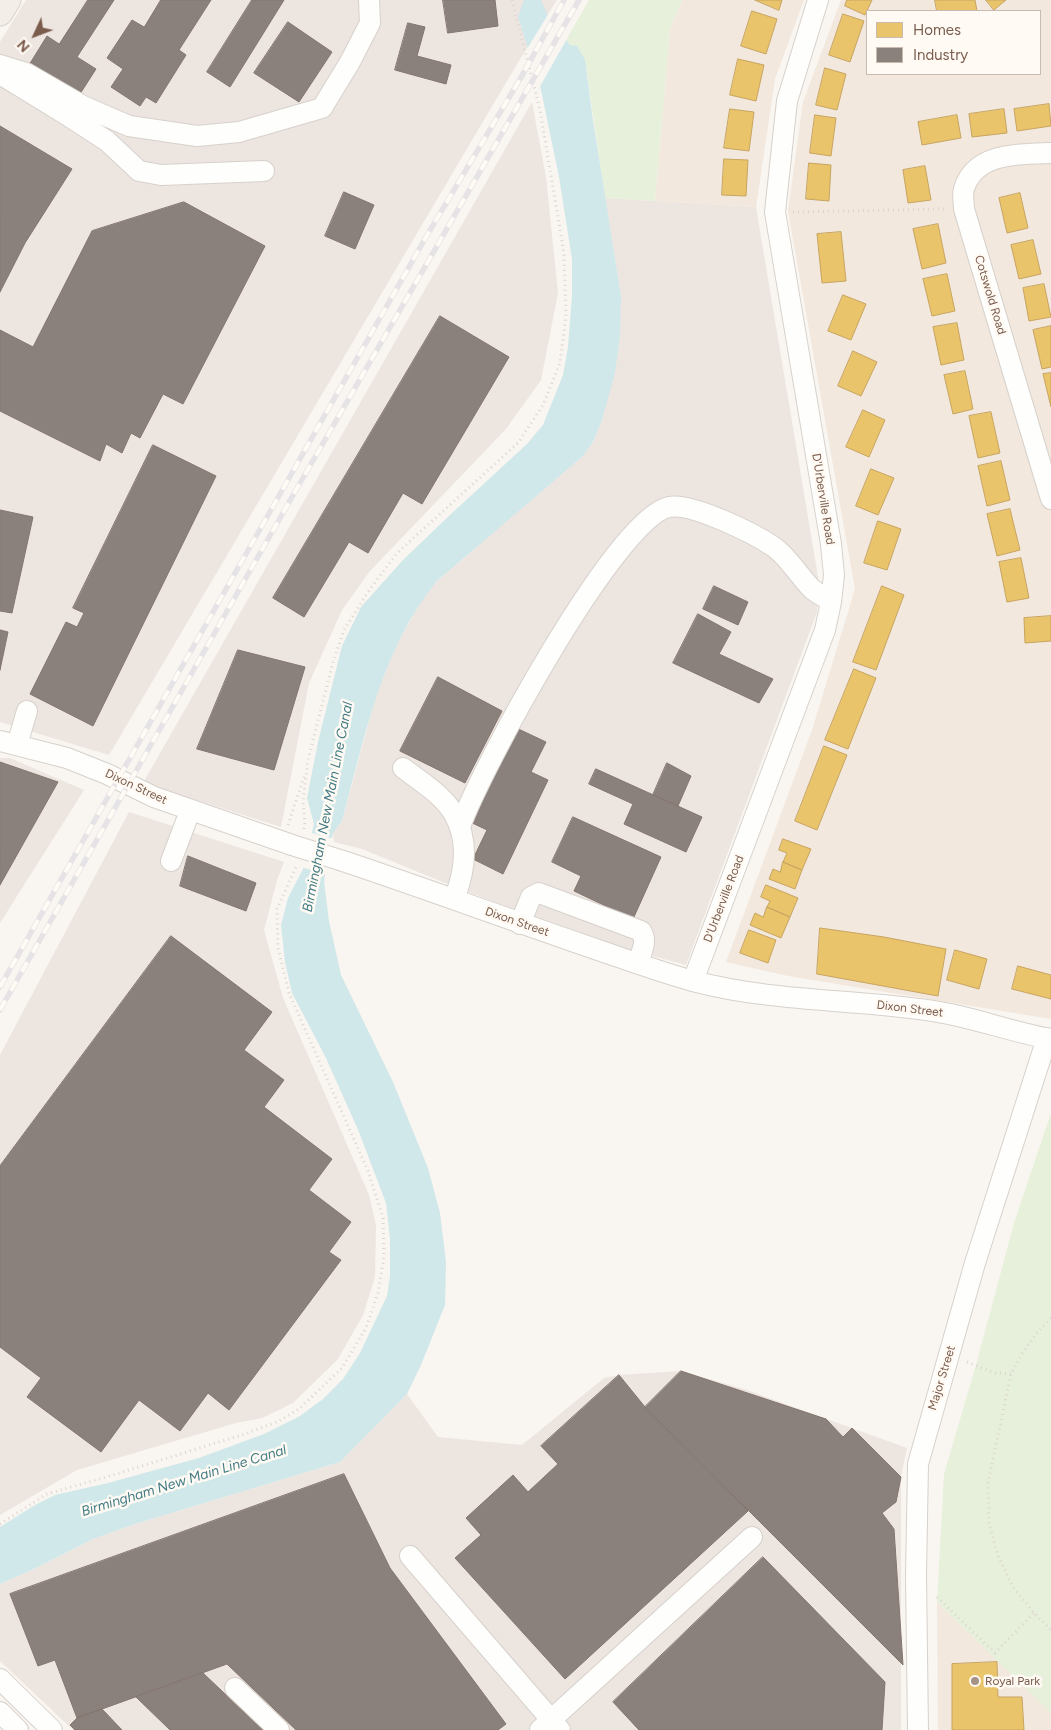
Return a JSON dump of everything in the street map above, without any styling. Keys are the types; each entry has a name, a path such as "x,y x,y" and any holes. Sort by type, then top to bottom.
{"main road":[{"path":"0,13 8,0"}],"street":[{"path":"0,65 26,73 83,106 129,126 196,136 239,132 322,108 350,62 370,23 369,0"},
{"name":"D'Urberville Road","path":"693,981 824,630 831,602 834,575 831,544 775,212 787,101 818,0"},
{"path":"0,74 70,116 107,141 139,171 161,175 264,171"},
{"name":"Cotswold Road","path":"1051,153 1016,154 987,161 973,172 964,190 964,209 1051,499"},
{"path":"460,827 466,809 513,719 576,609 632,534 653,515 669,507 685,508 728,521 775,548 813,590 831,602"},
{"path":"8,743 27,711"},
{"name":"Dixon Street","path":"8,743 67,758 108,774 154,797 190,810 298,838 343,861 520,924 693,981 772,995 933,1011 1049,1038"},
{"path":"403,768 446,804 454,813 460,827 464,850 464,871 454,899"},
{"path":"171,861 190,810"},
{"path":"520,924 531,897 539,893 641,931 645,941 638,963"},
{"name":"Major Street","path":"918,1730 916,1576 918,1464 975,1263 1049,1038"},
{"path":"410,1556 550,1727 752,1537"},
{"path":"0,1679 52,1730"},
{"path":"234,1688 279,1730"},
{"path":"0,1712 18,1730"}],"path":[{"path":"308,767 287,828 298,838 306,823 303,802 308,767 333,662 344,630 368,592 397,554 518,443 543,405 560,363 566,316 564,253 540,110 512,0"},
{"path":"775,212 964,209"},
{"path":"0,1524 47,1494 245,1434 279,1421 299,1409 342,1368 366,1328 378,1293 384,1257 383,1218 368,1171 289,993 278,948 277,909 297,865"},
{"path":"1051,1318 1036,1333 1011,1374 988,1483 989,1523 998,1556 1013,1587 1051,1630"},
{"path":"976,1365 995,1373 1011,1374"},
{"path":"916,1576 995,1653 1034,1613"}],"shaded area":[{"path":"26,0 557,0 517,64 109,755 0,722 0,42"},
{"path":"682,0 804,0 775,79 756,207 655,201 670,29"},
{"path":"841,0 1051,0 1051,1019 788,976 726,962 812,730 855,589 788,211 803,102"},
{"path":"532,102 546,177 558,293 541,380 506,429 370,571 342,610 309,683 281,827 143,783"},
{"path":"605,198 756,207 818,577 817,612 686,965 607,944 455,887 362,849 334,842 333,833 342,821 377,692 397,644 421,601 437,581 476,548 489,534 582,457 593,442 602,420 621,296"},
{"path":"0,758 10,758 84,790 0,923"},
{"path":"129,812 284,862 277,880 264,930 283,998 369,1195 376,1225 375,1277 363,1315 338,1359 293,1403 262,1418 236,1423 77,1470 0,1515 0,1055"},
{"path":"681,1371 744,1389 907,1448 901,1477 901,1730 73,1730 0,1661 0,1584 93,1539 135,1524 340,1462 407,1394 438,1437 522,1445 604,1378 619,1375"},
{"path":"937,1602 1051,1710 1051,1730 938,1730"}],"green space":[{"path":"589,0 682,0 670,29 655,201 605,198 585,60 566,40"},
{"path":"1051,1113 1051,1713 937,1602 944,1474 976,1365 1014,1223"}],"water":[{"name":"Birmingham New Main Line Canal","path":"524,0 541,0 547,14 570,45 577,46 585,60 621,296 620,336 615,373 602,420 593,442 582,457 437,581 418,607 388,665 377,695 342,821 333,833 324,881 329,921 341,975 393,1082 428,1168 440,1213 446,1262 445,1305 407,1394 340,1462 135,1524 93,1539 0,1584 0,1527 55,1495 108,1483 199,1458 264,1434 300,1416 323,1399 343,1379 360,1353 387,1296 390,1276 390,1239 386,1203 359,1132 326,1058 292,993 285,962 281,925 288,898 303,869 314,824 307,798 318,742 342,646 361,607 403,560 527,444 543,425 563,375 568,347 572,296 572,259 559,177 541,90 518,17"}],"pier":[{"path":"549,13 568,37 538,90 527,49"},
{"path":"309,832 334,839 328,875 301,867"}],"building: Homes":[{"path":"755,0 782,0 779,10"},
{"path":"847,0 872,0 865,15 845,6"},
{"path":"935,0 975,0 977,10 937,10"},
{"path":"986,0 1006,0 994,10"},
{"path":"752,11 777,19 766,54 741,46"},
{"path":"843,14 864,21 850,62 829,55"},
{"path":"738,59 764,65 756,101 730,95"},
{"path":"825,68 846,74 837,110 816,105"},
{"path":"1049,104 1051,126 1017,131 1014,109"},
{"path":"730,109 754,112 749,151 724,148"},
{"path":"1004,109 1007,133 972,137 969,114"},
{"path":"815,115 836,118 831,156 810,153"},
{"path":"957,115 961,138 922,145 918,122"},
{"path":"724,159 748,160 746,196 722,195"},
{"path":"809,163 831,165 829,201 806,199"},
{"path":"925,166 931,200 908,203 903,170"},
{"path":"1020,193 1028,228 1007,233 999,198"},
{"path":"938,224 946,263 922,269 913,229"},
{"path":"841,232 846,281 822,283 817,234"},
{"path":"1033,240 1041,274 1019,279 1011,245"},
{"path":"947,274 955,311 932,316 923,279"},
{"path":"1044,284 1051,317 1029,321 1023,288"},
{"path":"843,295 866,304 851,340 828,331"},
{"path":"957,323 964,360 941,365 933,327"},
{"path":"1051,326 1051,367 1042,369 1033,330"},
{"path":"853,351 877,362 861,396 838,386"},
{"path":"965,371 973,409 953,414 944,375"},
{"path":"1051,373 1051,407 1043,374"},
{"path":"863,410 885,420 869,457 846,447"},
{"path":"991,412 1000,453 978,458 969,416"},
{"path":"1001,461 1010,500 987,506 978,466"},
{"path":"871,469 894,478 878,515 856,506"},
{"path":"1010,509 1020,550 997,556 987,514"},
{"path":"878,521 901,529 887,570 864,563"},
{"path":"1021,558 1029,598 1007,602 999,562"},
{"path":"882,586 904,595 876,670 853,662"},
{"path":"1051,616 1051,641 1025,643 1024,618"},
{"path":"854,669 876,678 848,749 825,740"},
{"path":"824,746 847,755 817,830 795,821"},
{"path":"783,839 811,849 802,870 783,862 787,853 779,850"},
{"path":"783,862 802,870 795,889 769,879 773,869 780,872"},
{"path":"766,885 798,898 790,917 767,907 770,901 761,897"},
{"path":"767,907 790,917 781,938 750,925 755,913 763,917"},
{"path":"820,928 884,937 946,949 938,996 817,974"},
{"path":"749,930 776,940 768,963 740,953"},
{"path":"955,950 987,959 979,989 947,980"},
{"path":"1018,966 1051,975 1051,999 1012,989"},
{"name":"Royal Park","path":"997,1662 998,1697 1022,1697 1024,1730 952,1730 952,1664"}],"building: Industry":[{"path":"88,0 114,0 77,57 96,69 78,97 29,65 47,36 59,44"},
{"path":"161,0 211,0 179,50 186,55 156,103 146,97 140,106 111,87 123,69 107,58 132,20 144,27"},
{"path":"252,0 284,0 230,87 207,72"},
{"path":"443,0 495,0 498,26 448,33"},
{"path":"288,22 332,52 299,102 254,73"},
{"path":"408,23 425,27 417,56 451,65 446,84 395,70"},
{"path":"0,126 72,169 25,243 0,292"},
{"path":"344,192 374,205 355,249 325,236"},
{"path":"184,202 265,246 183,404 163,394 140,438 131,433 122,453 106,444 100,461 0,411 0,330 33,347 92,231"},
{"path":"440,316 509,357 422,504 403,493 368,553 349,542 304,617 273,598"},
{"path":"153,445 216,476 93,726 30,694 66,622 77,627 84,613 73,608"},
{"path":"0,510 33,517 12,613 0,611"},
{"path":"714,586 748,602 738,625 703,609"},
{"path":"698,614 731,632 719,654 773,679 759,703 673,663"},
{"path":"0,630 8,632 0,670"},
{"path":"238,650 305,667 274,770 197,749"},
{"path":"438,677 502,711 465,783 400,751"},
{"path":"512,726 546,742 531,772 548,780 503,874 473,859 487,830 466,820"},
{"path":"0,762 58,782 0,885"},
{"path":"667,763 691,776 678,806 653,795"},
{"path":"596,769 702,817 686,852 624,824 633,804 589,784"},
{"path":"573,817 661,857 633,919 574,891 581,876 552,862"},
{"path":"188,856 256,883 246,911 180,886"},
{"path":"171,936 272,1012 244,1050 284,1080 264,1107 332,1159 309,1190 351,1222 329,1252 341,1260 229,1410 208,1393 180,1431 139,1400 101,1452 27,1397 41,1378 0,1347 0,1166"},
{"path":"681,1371 826,1419 843,1437 852,1428 901,1477 896,1502 882,1513 894,1529 903,1665 645,1407"},
{"path":"619,1375 645,1407 748,1511 565,1679 455,1558 481,1535 466,1518 513,1475 528,1492 558,1464 541,1446"},
{"path":"344,1474 390,1568 506,1724 498,1730 296,1730 227,1664 77,1718 55,1660 38,1666 10,1594"},
{"path":"763,1557 885,1682 882,1730 639,1730 613,1702"},
{"path":"203,1673 263,1730 170,1730 136,1697"},
{"path":"102,1709 122,1730 75,1730 70,1725 77,1718"}],"railway":[{"path":"0,987 426,237 523,74 564,0"},
{"path":"0,1010 292,497 579,0"}],"place":[{"name":"Royal Park","path":"975,1681"}]}
